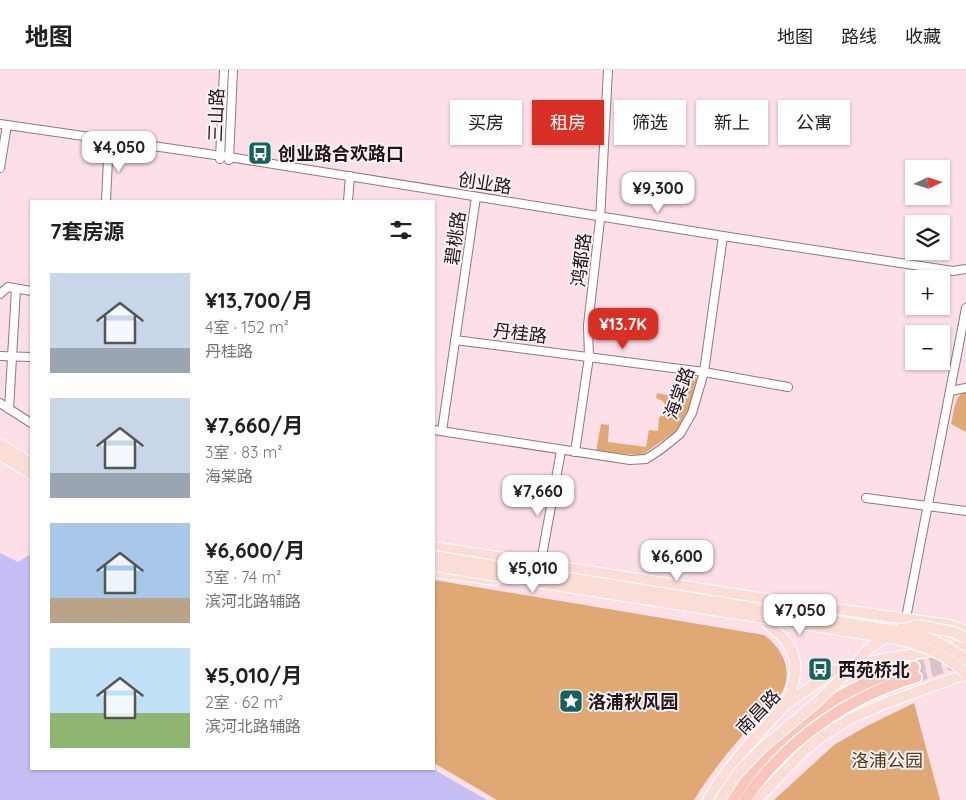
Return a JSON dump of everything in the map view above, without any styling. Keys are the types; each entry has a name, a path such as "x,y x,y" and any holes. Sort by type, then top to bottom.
{"highway":[{"path":"732,800 755,766 775,745 839,697 874,680 915,672 872,692 834,714 787,752 752,789 745,800"}],"main road":[{"path":"0,444 30,461"},
{"path":"0,455 30,473"},
{"path":"435,547 541,565 949,625 966,630"},
{"path":"435,556 916,634 933,639 954,650 966,660"},
{"path":"435,566 902,640 932,650 957,665 966,674 884,704 850,719 820,738 800,754 758,800"},
{"path":"435,572 537,586 615,600 763,620 903,634 925,640 946,649 966,668"},
{"path":"763,620 790,645 796,663 796,676 786,704"},
{"path":"720,800 736,775 762,748 816,703 850,670 868,649 897,630 918,625 953,632 966,638"},
{"name":"南昌路","path":"708,800 742,752 786,704 836,670 877,660 966,644"}],"street":[{"name":"三山路","path":"221,157 224,70"},
{"name":"三山路","path":"229,158 233,70"},
{"name":"鸿都路","path":"575,452 589,357 588,325 600,218 608,70"},
{"name":"创业路","path":"4,126 229,158 943,273 966,273"},
{"path":"0,168 4,126"},
{"path":"106,200 109,141"},
{"path":"348,200 350,178"},
{"name":"碧桃路","path":"438,431 455,340 476,199"},
{"name":"创业路","path":"723,238 953,271 966,269"},
{"name":"海棠路","path":"438,431 630,460 646,459 660,450 680,434 692,413 704,372 723,238"},
{"path":"0,294 8,287 30,291"},
{"path":"9,409 16,288"},
{"path":"903,634 966,308"},
{"name":"丹桂路","path":"455,340 704,372 788,387"},
{"path":"0,356 30,357"},
{"path":"950,391 966,388"},
{"path":"0,403 30,422"},
{"path":"537,586 561,451"},
{"path":"866,498 966,511"}],"green space":[{"path":"685,376 697,378 690,409 676,431 642,455 596,452 601,424 609,425 608,442 646,447 649,430 658,431 659,417 664,415 666,408 663,401 656,398 657,393 671,396 673,385 684,386"},
{"path":"966,391 966,432 951,424 957,400"},
{"path":"435,580 764,635 782,655 787,671 784,689 772,705 727,753 694,800 497,800 435,764"},
{"name":"洛浦公园","path":"914,703 940,800 774,800 834,745"}],"shaded area":[{"path":"0,553 18,562 30,555 30,770 435,770 487,800 0,800"}],"tunnel":[{"path":"914,667 966,652"},
{"path":"916,677 962,661"}],"place":[{"name":"创业路合欢路口","path":"260,153"},
{"name":"西苑桥北","path":"820,669"},
{"name":"洛浦秋风园","path":"571,701"}]}
